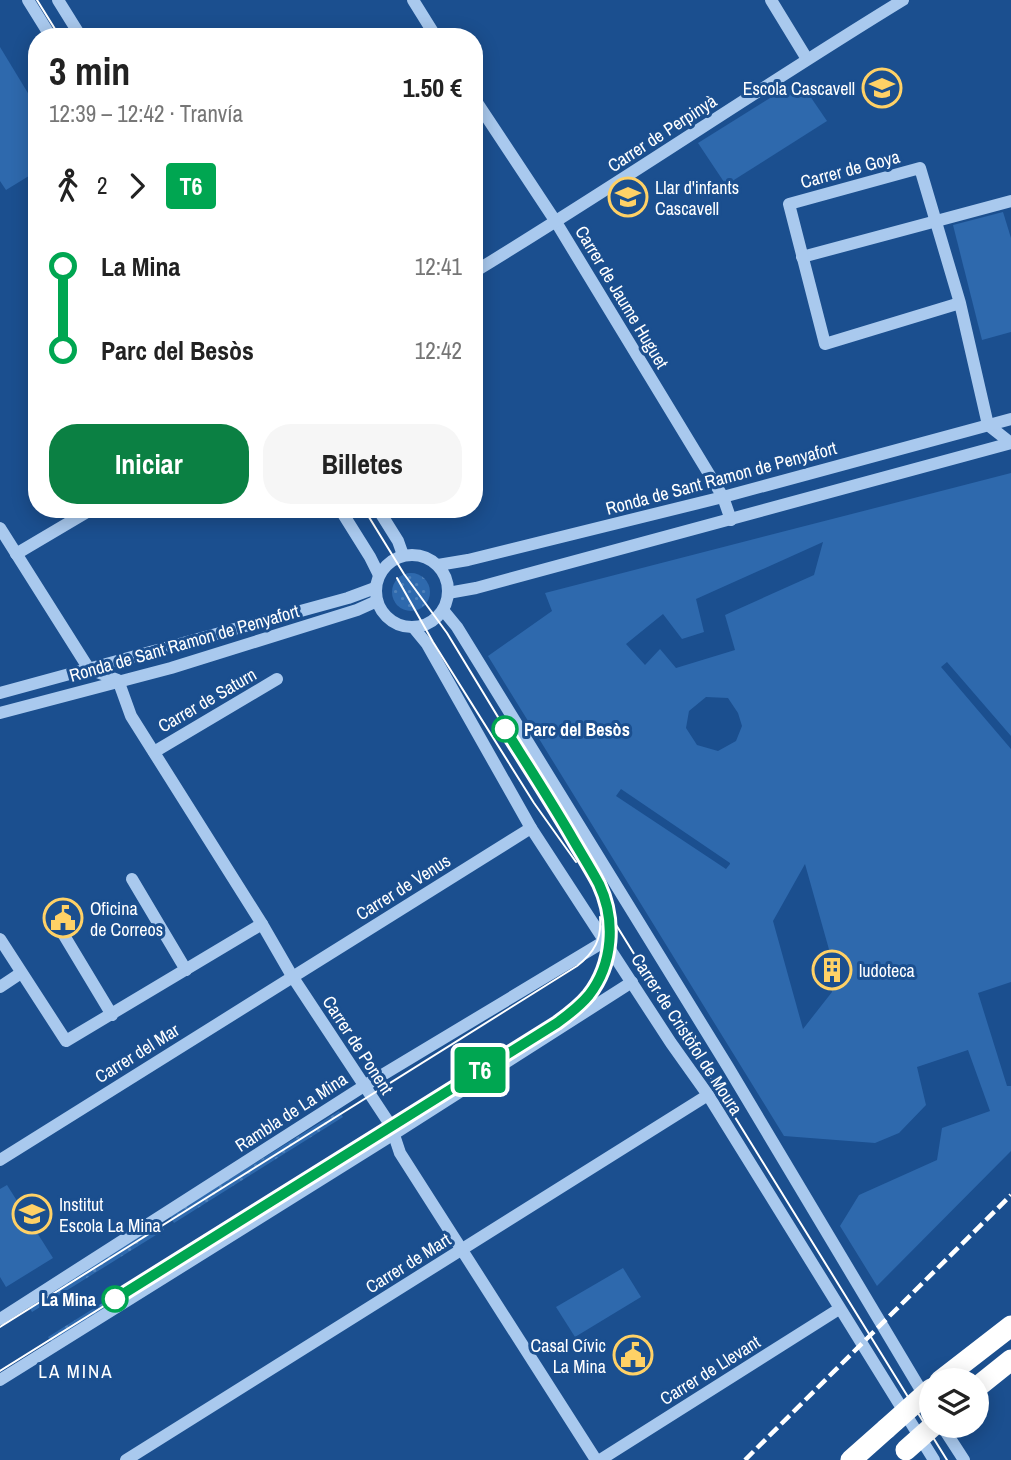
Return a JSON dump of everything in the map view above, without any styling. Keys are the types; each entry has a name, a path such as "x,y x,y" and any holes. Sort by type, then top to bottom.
{"highway":[{"path":"979,1349 1011,1310"},
{"path":"955,1368 1011,1326"},
{"path":"989,1378 1011,1360"},
{"path":"851,1460 919,1399"},
{"path":"900,1455 919,1438"}],"street":[{"path":"28,0 45,28"},
{"path":"58,0 75,28"},
{"path":"413,0 430,28"},
{"path":"771,0 807,59"},
{"name":"Carrer de Perpinyà","path":"483,267 903,0"},
{"name":"Carrer de Jaume Huguet","path":"483,112 556,222 735,519"},
{"name":"Carrer de Goya","path":"802,257 789,204 920,168 936,220"},
{"path":"960,303 825,344 802,257 1011,201"},
{"path":"936,220 960,303 988,425 1011,443"},
{"name":"Ronda de Sant Ramon de Penyafort","path":"438,565 723,497 1011,419"},
{"path":"448,593 476,589 1011,443"},
{"path":"16,554 77,518"},
{"path":"346,518 370,557 377,588 383,613 393,621 413,627 426,624 443,610 448,593 446,579 438,565 426,557 414,554 403,555 384,567 377,588"},
{"path":"384,518 403,555"},
{"path":"0,528 89,669 118,680"},
{"name":"Ronda de Sant Ramon de Penyafort","path":"0,693 354,597 377,588"},
{"name":"Ronda de Sant Ramon de Penyafort","path":"0,713 171,668 357,610 377,588"},
{"name":"Carrer de Cristòfol de Moura","path":"443,610 457,627 723,1058 919,1387"},
{"name":"Carrer de Cristòfol de Moura","path":"413,627 427,645 531,828 708,1095 934,1460"},
{"name":"Carrer de Saturn","path":"154,752 277,679"},
{"name":"Carrer de Ponent","path":"118,680 131,716 292,976 391,1126 400,1153 598,1460"},
{"name":"Carrer de Venus","path":"292,976 531,828"},
{"path":"132,879 186,970"},
{"path":"0,939 66,1041 262,924"},
{"path":"59,927 112,1015"},
{"name":"Rambla de La Mina","path":"0,1319 364,1086 605,941"},
{"path":"0,987 21,974"},
{"name":"Carrer del Mar","path":"0,1160 292,976"},
{"path":"0,1380 632,982"},
{"name":"Carrer de Mart","path":"126,1460 708,1095"},
{"name":"Carrer de Llevant","path":"598,1460 839,1310"},
{"path":"950,1438 964,1460"}],"shaded area":[{"path":"0,47 28,93 28,177 6,190 0,181"},
{"path":"799,80 827,121 726,185 698,143"},
{"path":"1003,212 1011,238 1011,332 982,340 953,225"},
{"path":"1011,473 1011,736 947,662 941,667 1011,749 1011,982 978,993 1007,1086 1011,1086 1011,1151 877,1286 840,1226 859,1195 937,1160 942,1128 990,1111 968,1050 917,1067 926,1105 899,1133 875,1143 784,1136 488,656 552,611 545,593","holes":["823,542 814,575 725,615 735,650 676,668 660,649 645,665 626,644 663,614 682,639 704,632 696,599","706,697 728,698 738,713 742,726 736,741 718,751 697,745 686,728 689,711","621,789 730,864 726,869 616,796","805,864 830,953 825,955 832,992 803,1029 773,921"]},
{"path":"411,573 424,579 430,592 424,605 411,611 398,605 392,592 398,579"},
{"path":"339,1111 343,1117 174,1223 170,1216"},
{"path":"358,1142 363,1149 194,1254 190,1248"},
{"path":"7,1185 53,1258 6,1287 0,1277 0,1189"},
{"path":"160,1223 164,1230 32,1312 28,1305"},
{"path":"179,1255 183,1261 52,1343 48,1337"},
{"path":"623,1268 641,1297 575,1337 556,1307"}],"tram line":[{"path":"37,0 54,28"},
{"path":"0,1371 557,1023 589,993 606,963 610,928 600,885 447,633 404,574 370,518"},
{"path":"397,578 433,642 534,803 576,862"},
{"name":"T6","path":"115,1299 557,1023 587,998 600,979 607,957 610,933 607,905 589,866 505,729"},
{"path":"610,915 947,1460"},
{"path":"0,1327 577,966 596,945 600,932 600,917"}],"railway":[{"path":"745,1460 1011,1195"}],"place":[{"name":"Escola Cascavell","path":"882,88"},
{"name":"Llar d'infants Cascavell","path":"628,197"},
{"name":"Parc del Besòs","path":"505,729"},
{"name":"Oficina de Correos","path":"63,918"},
{"name":"ludoteca","path":"832,970"},
{"name":"Institut Escola La Mina","path":"32,1214"},
{"name":"La Mina","path":"115,1299"},
{"name":"Casal Cívic La Mina","path":"633,1355"}],"district":[{"name":"LA MINA","path":"76,1371"}]}
